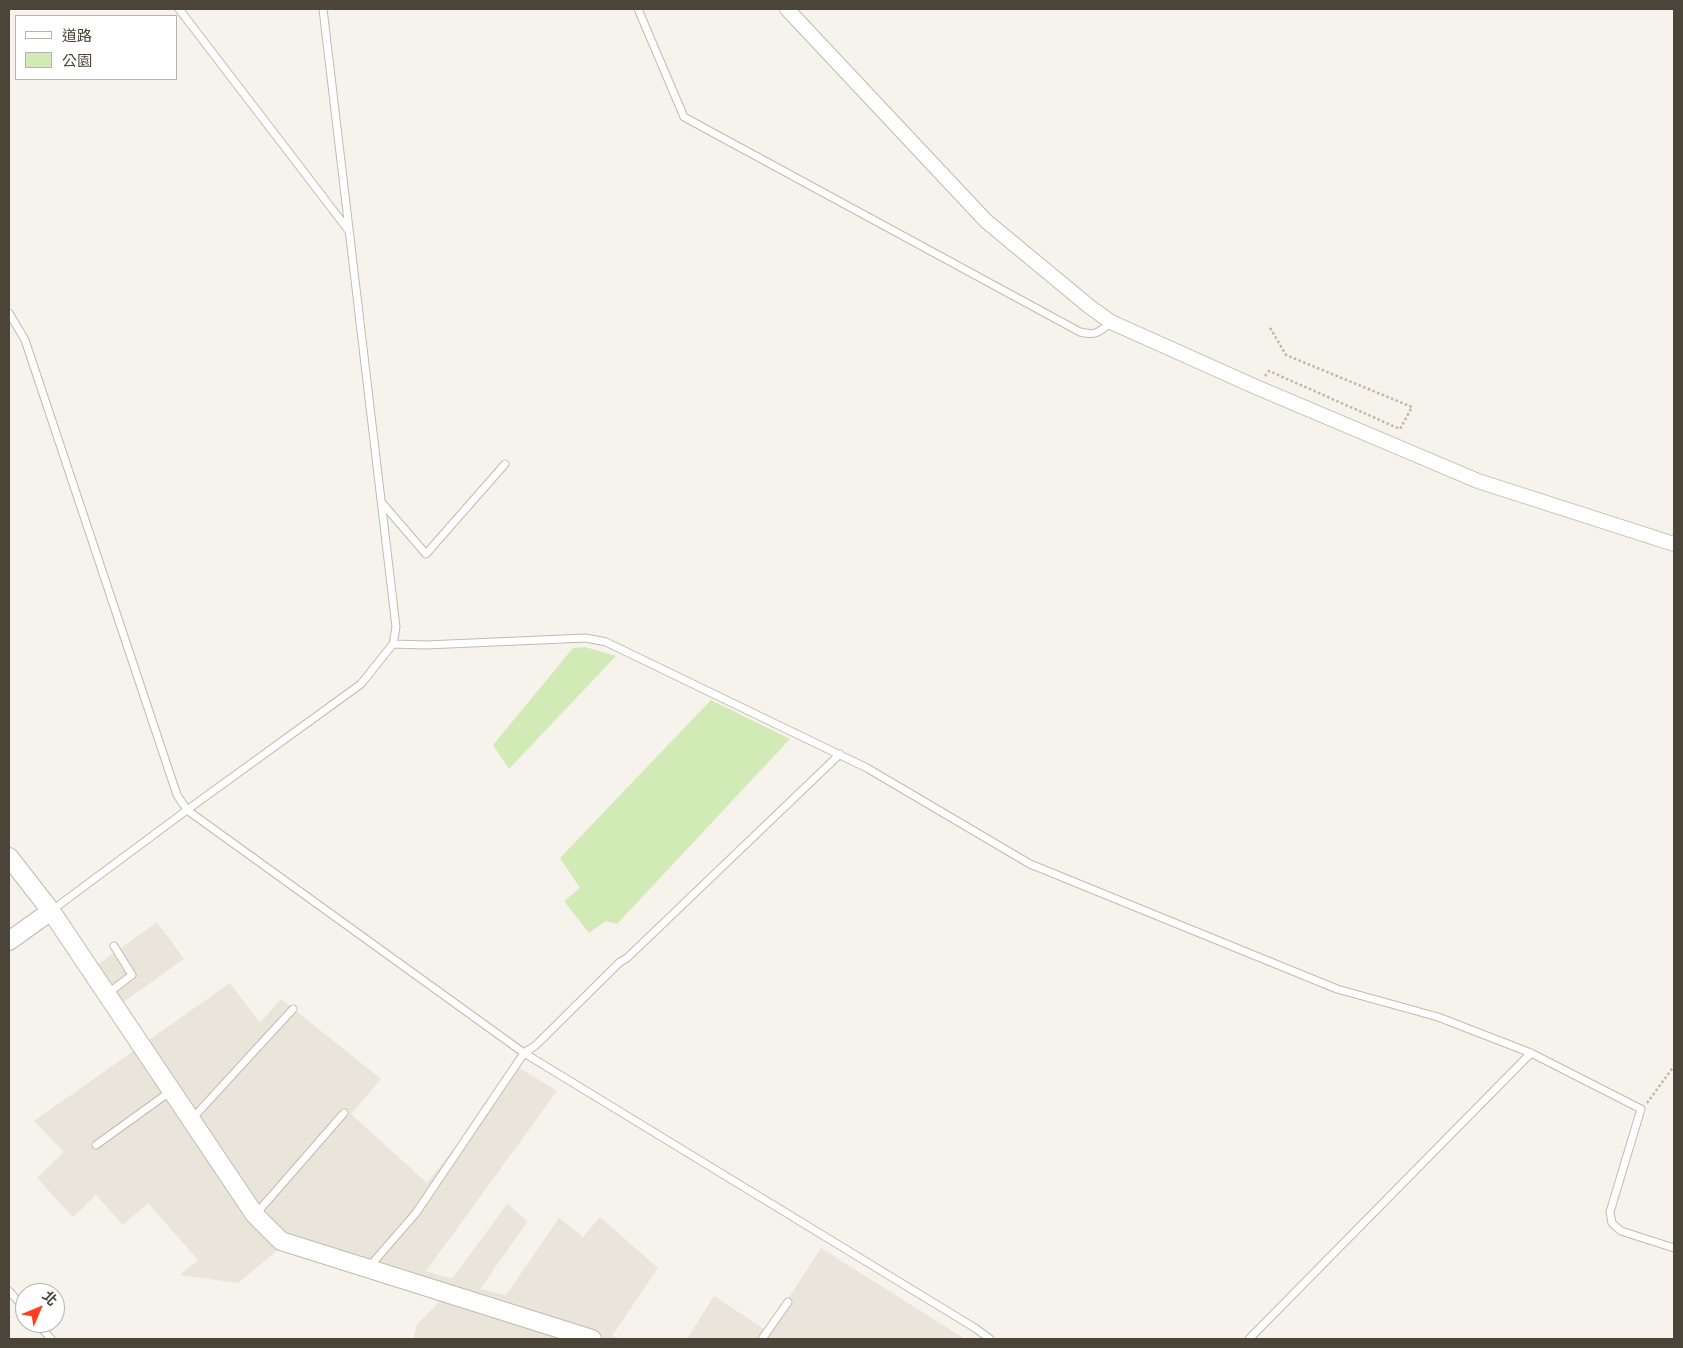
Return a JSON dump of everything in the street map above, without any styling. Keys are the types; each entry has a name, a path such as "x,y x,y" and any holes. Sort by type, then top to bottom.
{"street":[{"path":"787,9 986,221 1090,307 1111,322 1256,387 1478,481 1674,544"},
{"path":"9,857 51,911 255,1215 281,1241 592,1339"},
{"path":"9,941 51,911"}],"lane":[{"path":"179,9 350,232"},
{"path":"51,911 361,684 393,644 396,626 323,9"},
{"path":"638,9 684,116 1080,332 1097,334 1111,322"},
{"path":"9,313 24,340 177,795 187,810 524,1053 975,1328 990,1339"},
{"path":"382,503 426,554 505,464"},
{"path":"393,644 426,645 586,638 606,642 867,768 1030,864 1337,989 1438,1018 1531,1054 1641,1109 1610,1212 1612,1223 1621,1232 1674,1248"},
{"path":"367,1269 416,1213 524,1053 536,1044 620,962 627,958 840,754"},
{"path":"106,994 132,975 114,946"},
{"path":"191,1120 293,1009"},
{"path":"1249,1339 1531,1054"},
{"path":"96,1145 171,1090"},
{"path":"255,1215 344,1113"},
{"path":"762,1339 788,1302"}],"path":[{"path":"1256,387 1269,371 1400,429 1412,407 1286,355 1269,326"},
{"path":"1641,1109 1655,1094 1674,1066"}],"shaded area":[{"path":"157,922 184,959 119,1005 93,968"},
{"path":"230,983 260,1023 281,999 381,1079 351,1114 427,1183 518,1067 557,1091 426,1271 452,1279 507,1204 528,1221 480,1289 506,1295 559,1218 583,1237 600,1217 658,1268 612,1336 622,1339 416,1339 414,1337 417,1324 442,1299 278,1250 238,1283 180,1275 198,1260 148,1203 123,1225 96,1195 73,1217 37,1178 64,1152 34,1121"},
{"path":"821,1248 965,1339 687,1339 714,1296 767,1331"}],"green space":[{"path":"585,647 616,656 509,769 493,745 573,648"},
{"path":"711,700 790,739 617,924 606,921 589,933 564,901 580,888 560,858"}]}
